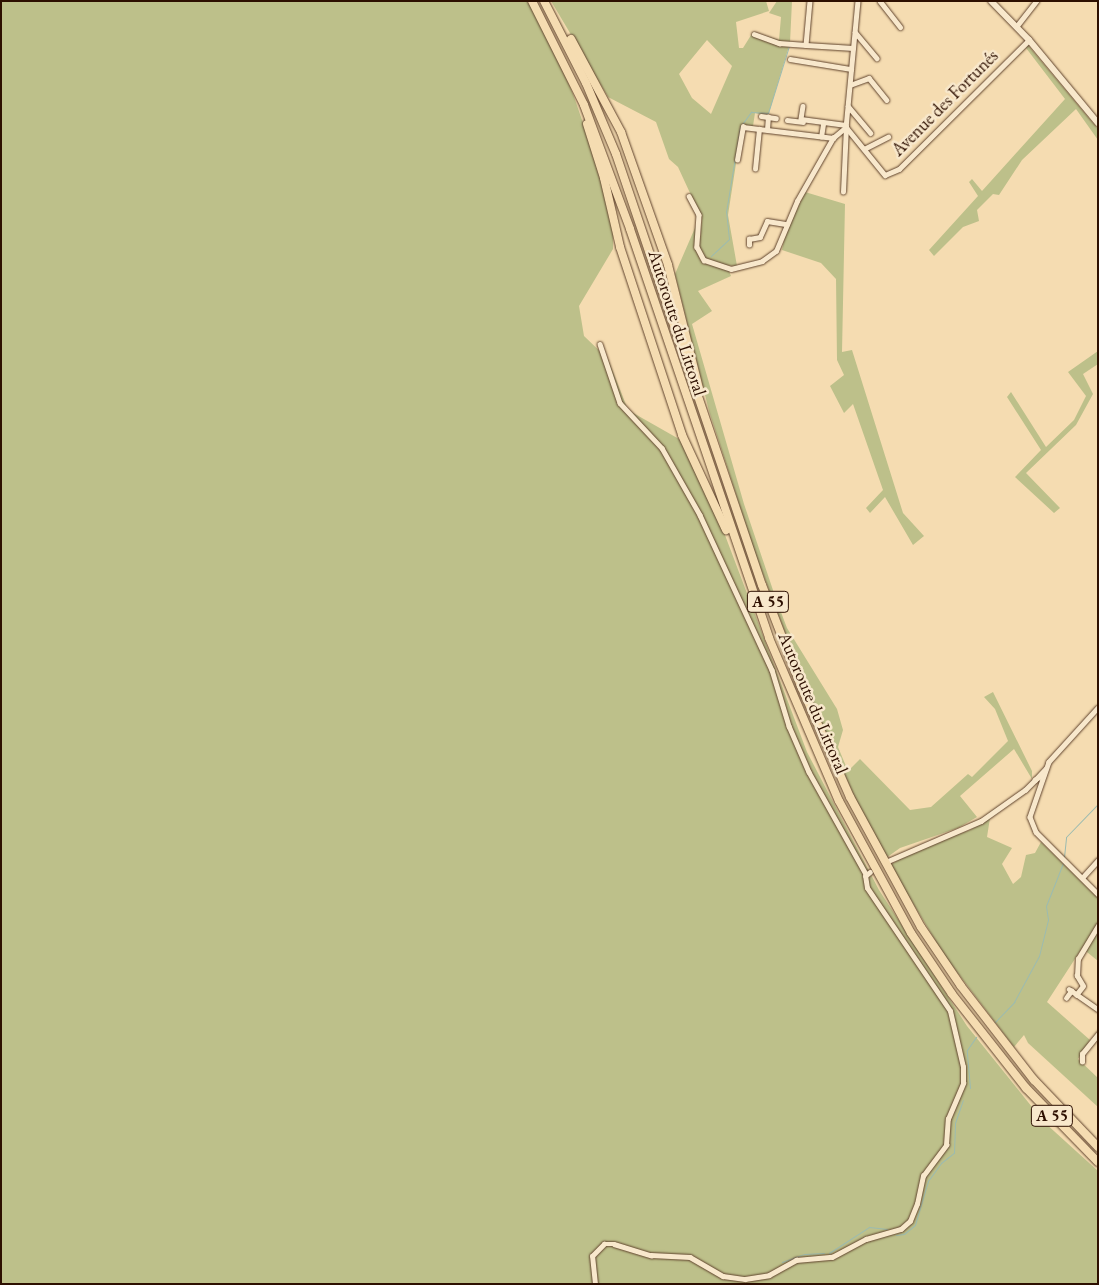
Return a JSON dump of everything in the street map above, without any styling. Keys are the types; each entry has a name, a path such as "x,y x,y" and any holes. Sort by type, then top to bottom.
{"highway":[{"name":"Autoroute du Littoral","path":"532,1 560,52 608,168 769,638 839,801 911,933 957,1000 1004,1061 1098,1162"},
{"name":"Autoroute du Littoral","path":"544,1 578,66 616,154 736,510 801,686 883,863 920,927 985,1020 1034,1080 1098,1147"},
{"path":"548,1 621,132 668,265 736,510"},
{"path":"560,52 599,161 620,246 682,435 716,505 769,638"}],"main road":[{"path":"991,1 1029,40 1098,123"}],"street":[{"path":"806,46 810,1"},
{"path":"844,192 846,126 858,1"},
{"path":"880,1 900,27"},
{"path":"1016,27 1036,1"},
{"path":"855,32 877,58"},
{"path":"754,34 779,43 853,48"},
{"name":"Avenue des Fortunés","path":"846,126 885,175 892,175 1029,40"},
{"path":"790,59 851,69"},
{"path":"850,85 869,78 886,100"},
{"path":"803,106 801,119 846,126"},
{"path":"848,106 871,133"},
{"path":"760,116 776,118"},
{"path":"766,130 768,117"},
{"path":"787,120 803,122"},
{"path":"794,133 795,120"},
{"path":"815,123 830,125"},
{"path":"822,137 823,124"},
{"path":"689,196 700,221 699,254 706,262 718,266 741,269 762,261 776,251 787,224 833,138 846,126"},
{"path":"737,160 743,127 833,138"},
{"path":"755,169 759,129"},
{"path":"864,149 888,137"},
{"path":"749,245 749,240 760,237 767,221 787,224"},
{"path":"595,1284 592,1256 604,1244 614,1244 651,1255 690,1257 723,1276 745,1279 769,1275 796,1260 832,1257 866,1239 905,1226 916,1209 924,1176 946,1145 948,1119 964,1076 950,1011 867,888 868,873 809,772 789,726 772,670 700,515 662,448 620,403 600,344"},
{"path":"888,861 981,821 1026,790 1098,708"},
{"path":"1046,768 1031,812 1031,824 1098,894"},
{"path":"1035,780 1044,774"},
{"path":"1082,878 1098,860"},
{"path":"1076,995 1083,987 1077,976 1078,959 1098,926"},
{"path":"1066,998 1070,990 1098,1010"},
{"path":"1082,1062 1082,1054 1098,1034"}],"green space":[{"path":"1,1 528,1 557,56 573,94 599,169 613,232 613,249 579,306 584,336 608,359 628,410 679,439 714,506 807,752 879,890 967,1026 1044,1122 1098,1171 1098,1284 1,1284"},
{"path":"551,1 766,1 769,11 736,22 739,48 743,48 753,32 779,40 781,17 769,13 777,1 792,1 790,43 768,116 755,113 753,126 742,125 728,215 737,266 720,265 702,256 699,249 702,219 678,167 669,159 656,122 608,97","holes":["707,40 732,66 711,114 692,98 679,74"]},
{"path":"1027,44 1098,129 1098,140 1076,109 1022,160 999,195 993,194 977,210 979,221 963,227 934,256 929,250 978,196 969,182 972,179 982,191 1065,99 1026,48"},
{"path":"805,192 845,204 842,352 852,350 903,513 924,536 913,545 885,497 870,513 866,508 883,490 853,404 844,413 830,386 844,375 837,360 836,279 821,263 782,250 785,235"},
{"path":"698,221 696,250 700,259 707,264 729,271 731,276 698,291 712,311 692,324 744,504 776,599 787,628 837,709 843,730 838,747 848,771 860,759 910,810 931,807 968,774 972,777 1008,741 995,709 984,697 993,692 1032,771 1032,779 1014,749 960,796 977,817 958,828 900,848 886,858 865,820 808,693 755,553 709,411 675,274"},
{"path":"1098,351 1098,364 1083,374 1093,394 1076,425 1026,473 1060,508 1054,513 1015,477 1041,450 1007,397 1011,392 1046,447 1074,420 1086,396 1068,372"},
{"path":"990,818 987,837 1012,848 1002,864 1013,884 1021,877 1026,855 1035,853 1041,842 1098,898 1098,961 1082,948 1047,1002 1090,1040 1078,1059 1098,1078 1098,1107 1028,1043 1024,1035 1014,1047 944,955 890,865 916,849 970,830"}],"waterway":[{"path":"711,256 729,239 726,212 740,127 751,112 768,113 789,46"},
{"path":"1064,857 1066,837 1098,804"},
{"path":"995,1022 1014,1002 1039,956 1048,919 1046,906 1063,863"},
{"path":"970,1088 967,1050 976,1037"},
{"path":"896,1235 904,1234 915,1225 928,1181 941,1163 954,1153 955,1123 963,1100"},
{"path":"829,1253 869,1227 887,1229"},
{"path":"782,1262 804,1254 824,1253"}]}
